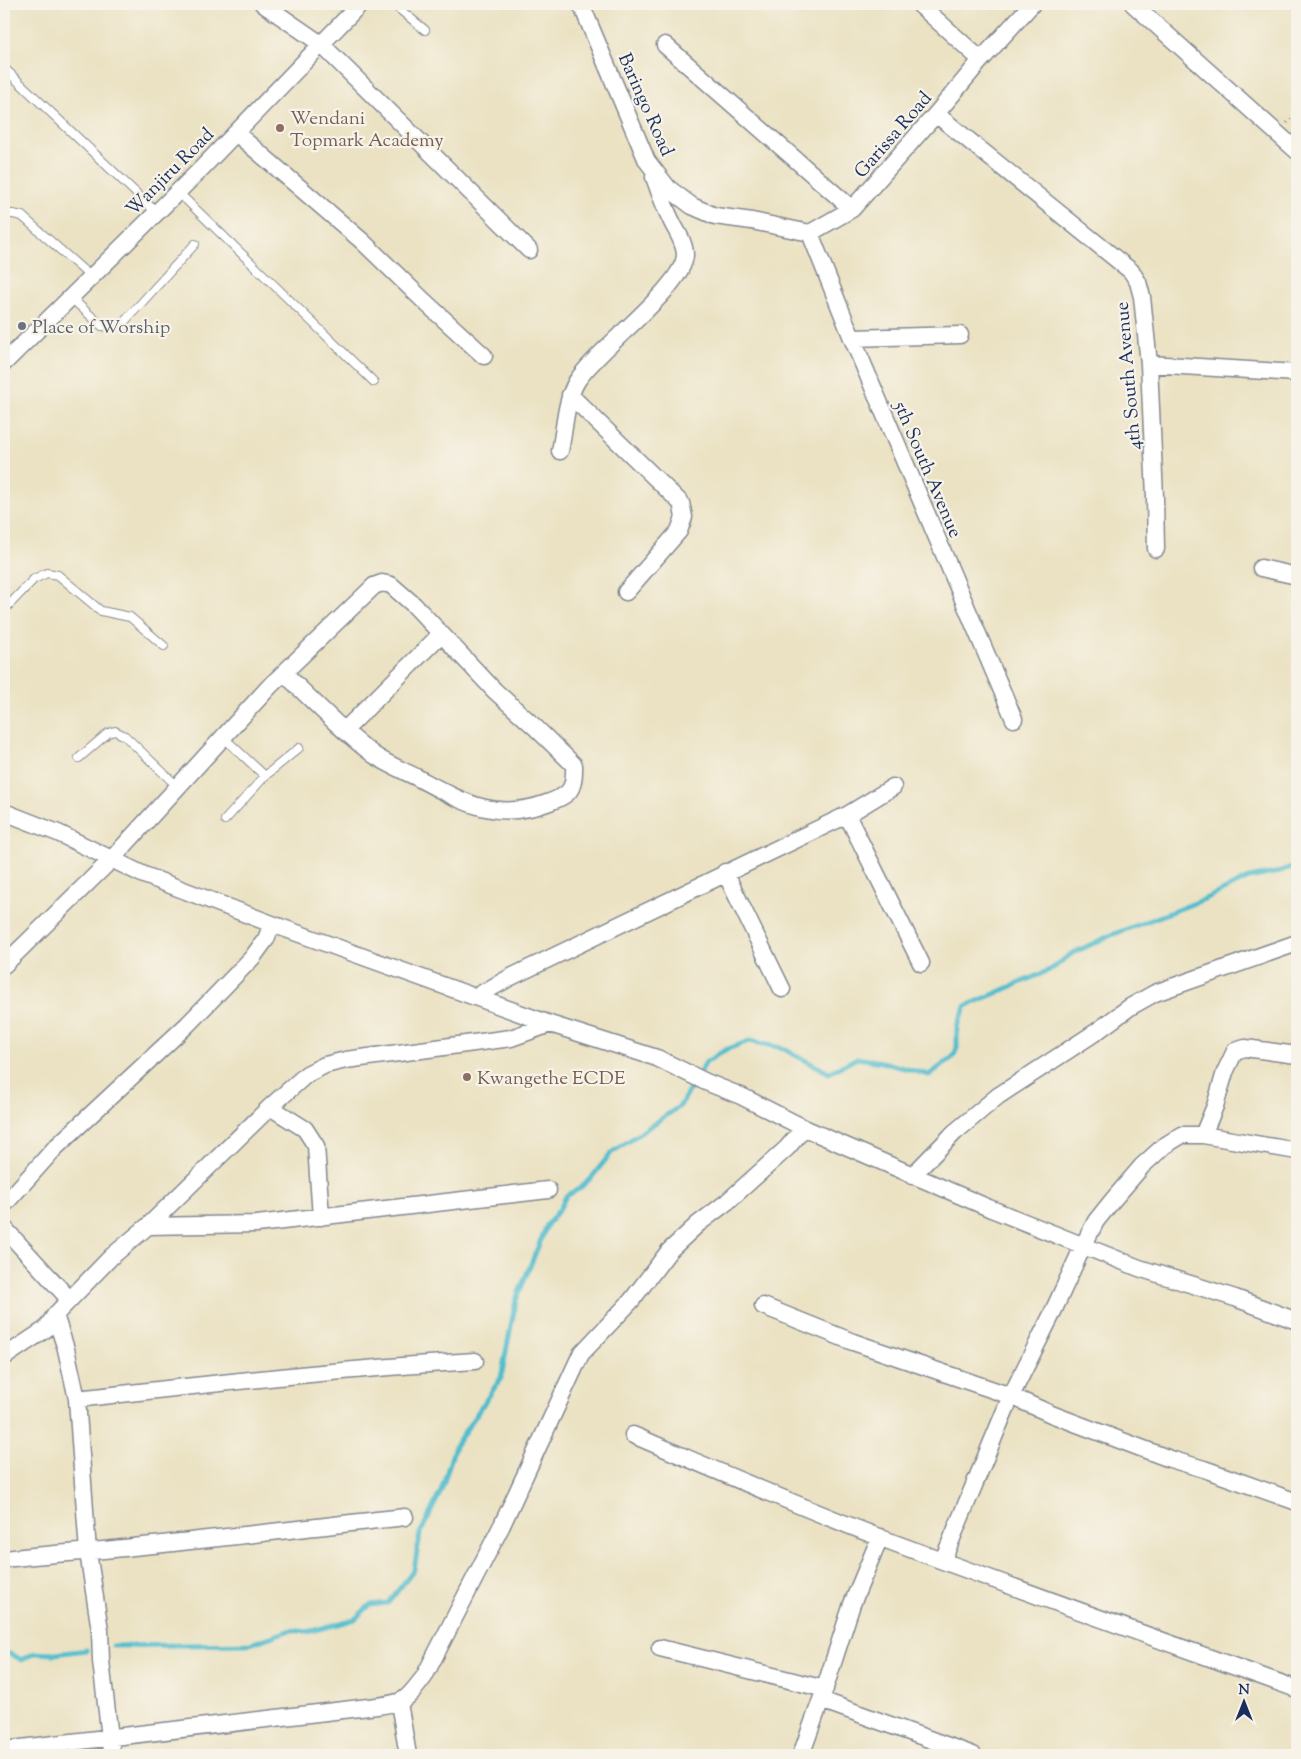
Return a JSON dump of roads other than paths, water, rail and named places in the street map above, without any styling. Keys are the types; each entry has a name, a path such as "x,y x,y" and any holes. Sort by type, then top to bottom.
{"street":[{"path":"263,4 321,44 529,250"},
{"name":"Wanjiru Road","path":"4,363 178,192 360,4"},
{"name":"Baringo Road","path":"581,4 647,161 668,188 692,206 715,216 752,221 810,233"},
{"path":"919,4 981,60"},
{"name":"Garissa Road","path":"810,233 852,209 1032,4"},
{"path":"1133,4 1297,151"},
{"path":"665,45 852,209"},
{"name":"4th South Avenue","path":"936,114 1131,271 1138,282 1142,297 1149,364 1156,497 1156,549"},
{"path":"236,133 362,240 484,356"},
{"path":"560,451 570,395 578,380 602,353 666,290 681,268 685,256 684,246 670,219 647,161"},
{"name":"5th South Avenue","path":"810,233 852,338 1014,719"},
{"path":"852,338 960,335"},
{"path":"1149,364 1297,372"},
{"path":"570,395 681,503 684,517 679,531 626,592"},
{"path":"1261,568 1297,576"},
{"path":"4,965 111,860 284,673 374,586 382,583 391,585 414,604 494,690 535,726 574,765 574,781 569,791 554,801 532,809 502,811 480,808 442,791 375,756 284,673"},
{"path":"345,730 441,634"},
{"path":"475,997 511,976 847,815 893,787"},
{"path":"4,812 58,833 144,875 272,924 550,1024 657,1058 804,1128 912,1176 1139,1268 1234,1298 1297,1321"},
{"path":"847,815 921,963"},
{"path":"725,872 782,989"},
{"path":"4,1204 55,1148 220,992 252,958 266,939 272,924"},
{"path":"912,1176 956,1132 998,1096 1130,1007 1155,993 1297,943"},
{"path":"4,1357 46,1330 55,1315 111,1258 148,1226 270,1107 307,1074 325,1065 346,1060 511,1038 550,1024"},
{"path":"1203,1135 1235,1051 1245,1048 1297,1055"},
{"path":"270,1107 305,1130 316,1146 321,1217"},
{"path":"4,1750 399,1703 407,1698 424,1677 502,1525 581,1354 631,1301 669,1251 787,1148 804,1128"},
{"path":"943,1560 1011,1396 1083,1246 1096,1221 1142,1166 1164,1146 1182,1135 1203,1135 1297,1151"},
{"path":"148,1226 257,1224 548,1190"},
{"path":"4,1228 70,1300"},
{"path":"763,1306 853,1342 1011,1396 1050,1414 1170,1459 1297,1502"},
{"path":"55,1315 66,1349 77,1398 88,1552 100,1630 112,1755"},
{"path":"77,1398 243,1380 421,1364 474,1362"},
{"path":"633,1435 783,1499 880,1537 1017,1589 1297,1689"},
{"path":"4,1559 41,1554 88,1552 405,1517"},
{"path":"801,1755 823,1695 852,1604 880,1537"},
{"path":"660,1648 823,1695 972,1755"},
{"path":"399,1703 408,1755"}],"lane":[{"path":"393,4 425,30"},
{"path":"4,68 156,212"},
{"path":"178,192 374,382"},
{"path":"4,214 22,216 91,277"},
{"path":"70,297 102,326 112,327 124,322 195,244"},
{"path":"4,610 34,579 47,572 58,576 101,611 130,617 164,646"},
{"path":"79,758 108,733 118,732 125,736 178,787"},
{"path":"223,737 265,776"},
{"path":"225,820 265,776 299,748"}],"waterway":[{"path":"113,1646 250,1644 291,1630 307,1632 355,1619 370,1605 388,1603 414,1570 420,1534 441,1491 455,1446 501,1378 516,1300 547,1225 559,1210 566,1196 579,1189 592,1177 611,1153 680,1106 706,1062 725,1050 749,1041 782,1048 829,1073 857,1058 882,1062 929,1075 953,1057 957,1048 957,1026 966,1006 1052,969 1071,954 1109,936 1205,899 1249,878 1275,873 1297,865"},
{"path":"4,1654 11,1654 22,1660 35,1653 55,1654 87,1650"}],"place":[{"name":"Wendani Topmark Academy","path":"280,128"},
{"name":"Place of Worship","path":"22,326"},
{"name":"Kwangethe ECDE","path":"467,1077"}]}
